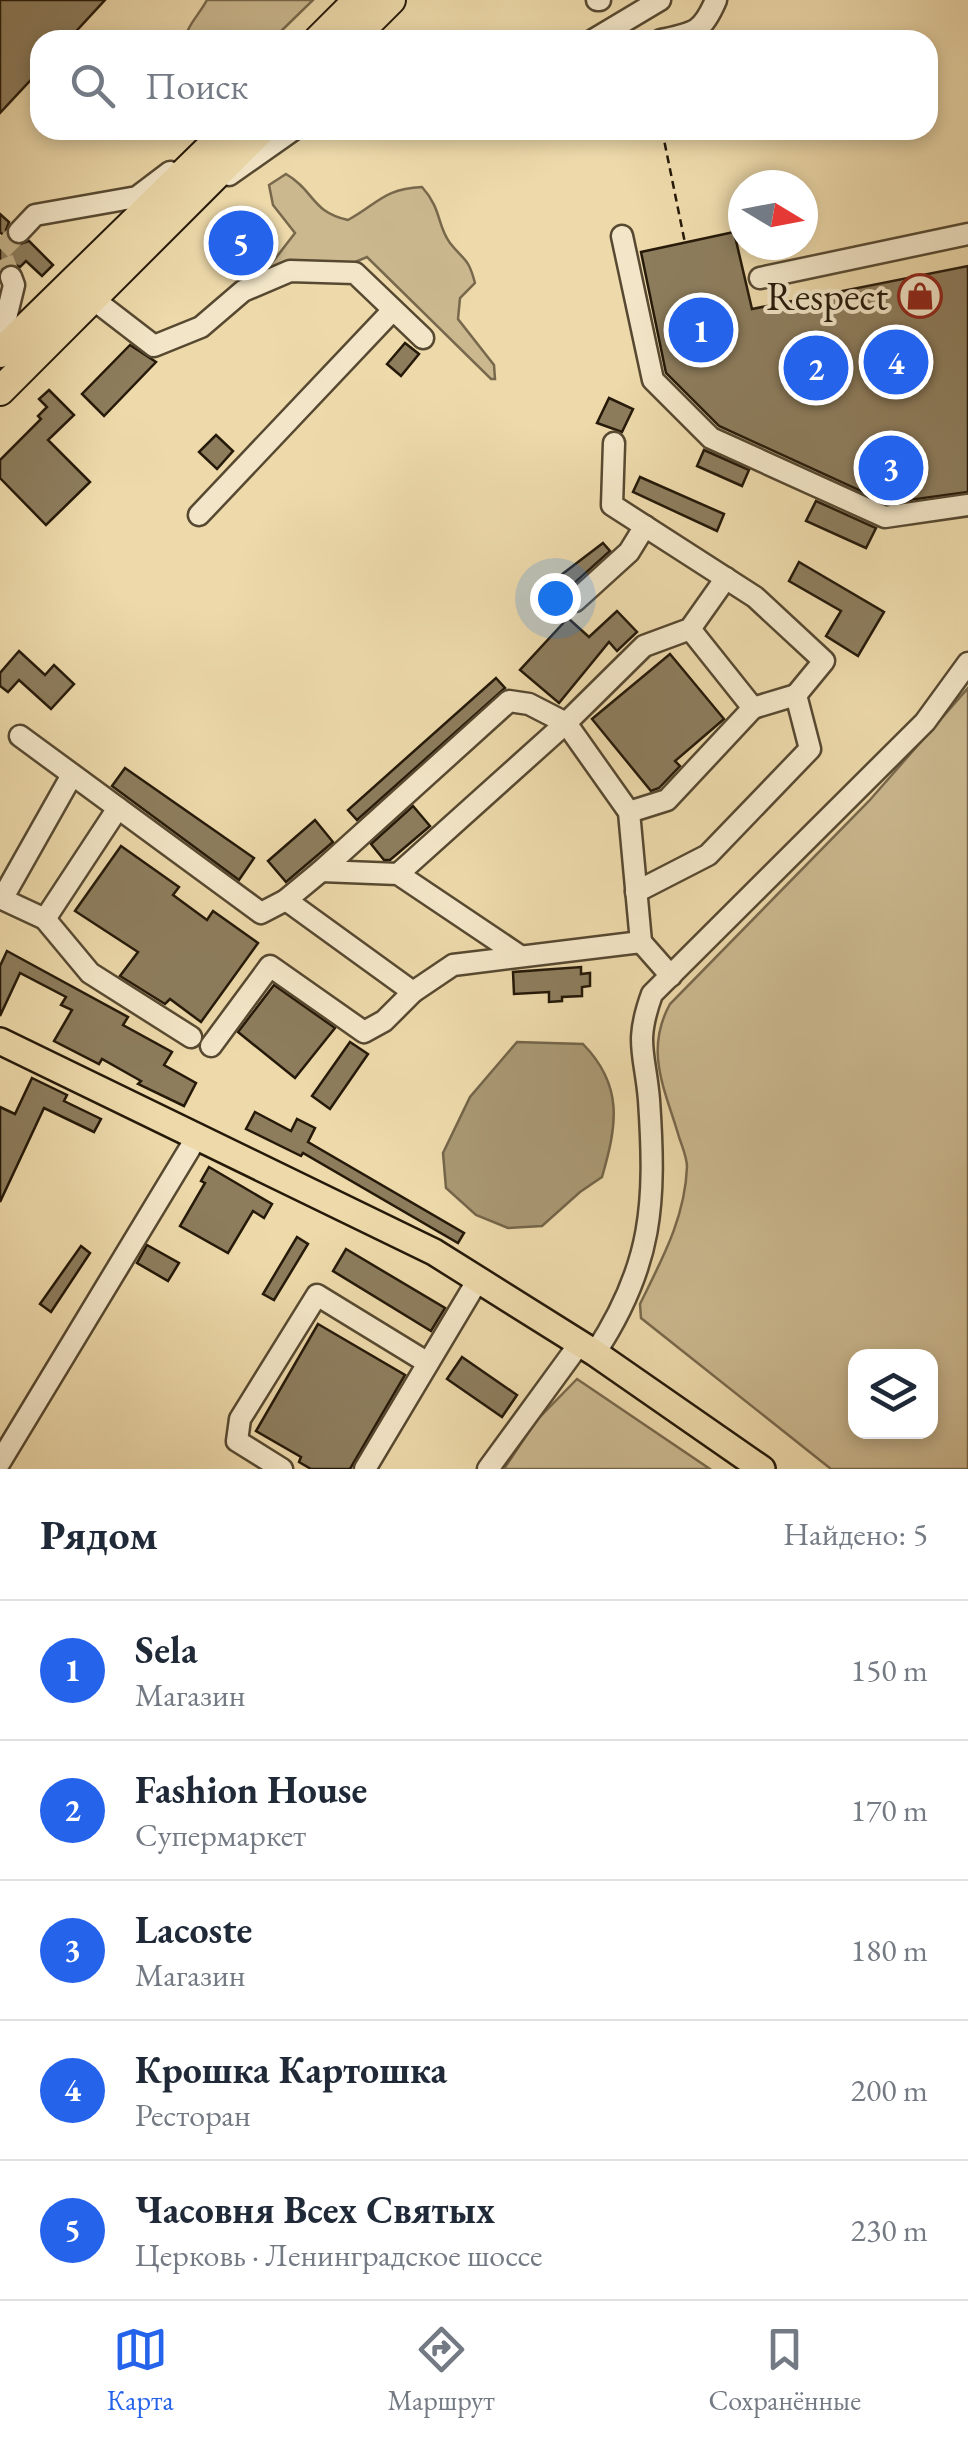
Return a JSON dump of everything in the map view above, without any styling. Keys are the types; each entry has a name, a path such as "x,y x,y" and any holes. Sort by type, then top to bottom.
{"highway":[{"path":"328,30 358,0"},
{"path":"361,30 391,0"},
{"path":"0,354 215,140"},
{"path":"0,392 251,140"}],"main road":[{"path":"0,1041 381,1224 478,1278 762,1469"}],"street":[{"path":"610,30 660,0"},
{"path":"698,30 716,0"},
{"path":"19,232 35,215 138,197 212,140"},
{"path":"186,205 279,140"},
{"path":"760,278 968,234"},
{"path":"622,236 653,380 711,438 885,517 968,505"},
{"path":"93,299 154,346 201,326 243,291 290,271 355,273 423,338"},
{"path":"0,343 14,285 11,278"},
{"path":"199,515 393,310"},
{"path":"614,444 612,505 755,597 824,662 796,695 753,708 666,800 629,812"},
{"path":"575,601 629,552 645,526"},
{"path":"398,874 566,723 644,646 690,630 726,578"},
{"path":"690,630 753,708"},
{"path":"488,1469 587,1348 619,1316 635,1281 647,1242 652,1198 648,1095 640,1052 642,1022 652,994 926,722 968,663"},
{"path":"636,892 708,854 810,749 796,695"},
{"path":"20,736 261,913 286,900 509,701 529,704 566,723 629,812 641,942 672,976"},
{"path":"72,775 2,900 45,920 90,973 201,1042 270,966 364,1032 384,1022 413,992 453,964 641,942"},
{"path":"45,920 118,808"},
{"path":"321,870 398,874 520,956"},
{"path":"286,900 413,992"},
{"path":"0,1462 198,1136"},
{"path":"365,1469 478,1278"},
{"path":"282,1469 237,1441 240,1419 317,1295 428,1364"}],"path":[{"path":"664,140 685,243"}],"shaded area":[{"path":"207,0 313,0 282,30 188,30"},
{"path":"286,174 327,212 348,220 390,194 422,187 446,237 470,268 475,283 460,298 458,319 494,365 495,379 367,257 348,265 268,268 295,233 273,205 269,185"},
{"path":"968,688 968,1469 831,1469 641,1318 640,1304 677,1221 687,1167 658,1054 662,1021 670,1004 869,801"},
{"path":"517,1042 583,1044 605,1075 614,1107 602,1177 542,1226 508,1228 476,1215 446,1188 443,1153 470,1097"},
{"path":"577,1379 710,1469 504,1469 536,1421"}],"building":[{"path":"0,0 105,0 77,30 30,30 30,81 0,113"},
{"path":"0,214 9,222 9,241 17,245 29,241 53,265 42,276 26,261 20,267 12,263 0,269 0,242 5,237 0,232"},
{"path":"728,233 728,260 741,260 752,309 968,266 968,492 887,503 719,426 666,373 641,252"},
{"path":"405,343 419,354 401,376 387,364"},
{"path":"130,345 156,362 104,416 82,394"},
{"path":"49,390 74,415 48,440 90,482 46,525 0,478 0,460 41,419 38,416 47,407 39,399"},
{"path":"609,398 633,409 622,432 597,423"},
{"path":"216,435 233,451 217,469 199,452"},
{"path":"704,450 749,470 742,486 697,466"},
{"path":"640,477 724,514 717,531 633,492"},
{"path":"816,501 876,528 866,548 806,521"},
{"path":"603,543 610,551 570,587 561,575"},
{"path":"799,562 884,612 858,656 826,636 841,611 789,581"},
{"path":"617,611 637,632 617,651 609,642 559,703 520,670 568,618 589,637"},
{"path":"19,651 45,675 54,665 74,684 51,709 19,680 8,692 0,686 0,673"},
{"path":"670,654 724,719 675,761 680,766 651,791 592,719"},
{"path":"496,678 505,688 357,820 348,810"},
{"path":"125,768 254,858 239,880 112,786"},
{"path":"413,806 430,826 390,860 384,860 371,844"},
{"path":"315,820 333,842 286,882 268,861"},
{"path":"121,846 179,887 173,895 207,920 213,911 258,943 201,1022 170,999 165,1004 120,976 138,952 75,911"},
{"path":"7,951 128,1017 123,1025 172,1052 164,1065 196,1083 184,1106 138,1084 141,1081 102,1059 99,1064 54,1041 72,1010 61,1005 66,997 20,973 0,1016 0,966"},
{"path":"581,967 581,974 590,973 590,986 582,987 582,996 549,1002 549,992 514,994 513,972"},
{"path":"274,985 335,1028 295,1078 238,1032"},
{"path":"350,1042 368,1054 330,1109 312,1096"},
{"path":"32,1078 67,1095 64,1101 101,1119 94,1132 44,1108 0,1202 0,1107 15,1114"},
{"path":"255,1112 291,1131 297,1119 315,1128 308,1142 464,1233 458,1243 303,1153 301,1156 246,1129"},
{"path":"209,1167 272,1204 264,1218 253,1211 228,1253 180,1226 205,1183 201,1181"},
{"path":"297,1237 308,1244 274,1300 263,1294"},
{"path":"147,1245 179,1263 168,1281 137,1263"},
{"path":"81,1246 90,1253 51,1312 40,1304"},
{"path":"346,1249 445,1308 431,1331 333,1271"},
{"path":"318,1324 405,1375 350,1469 311,1469 299,1462 301,1457 256,1431"},
{"path":"462,1357 517,1395 502,1417 447,1379"}],"tunnel":[{"path":"11,277 0,251 19,232"}],"place":[{"name":"Часовня Всех Святых","path":"241,243"},
{"name":"Respect","path":"920,296"},
{"name":"Sela","path":"701,330"},
{"name":"Крошка Картошка","path":"896,362"},
{"name":"Fashion House","path":"816,368"},
{"name":"Lacoste","path":"891,468"}]}
